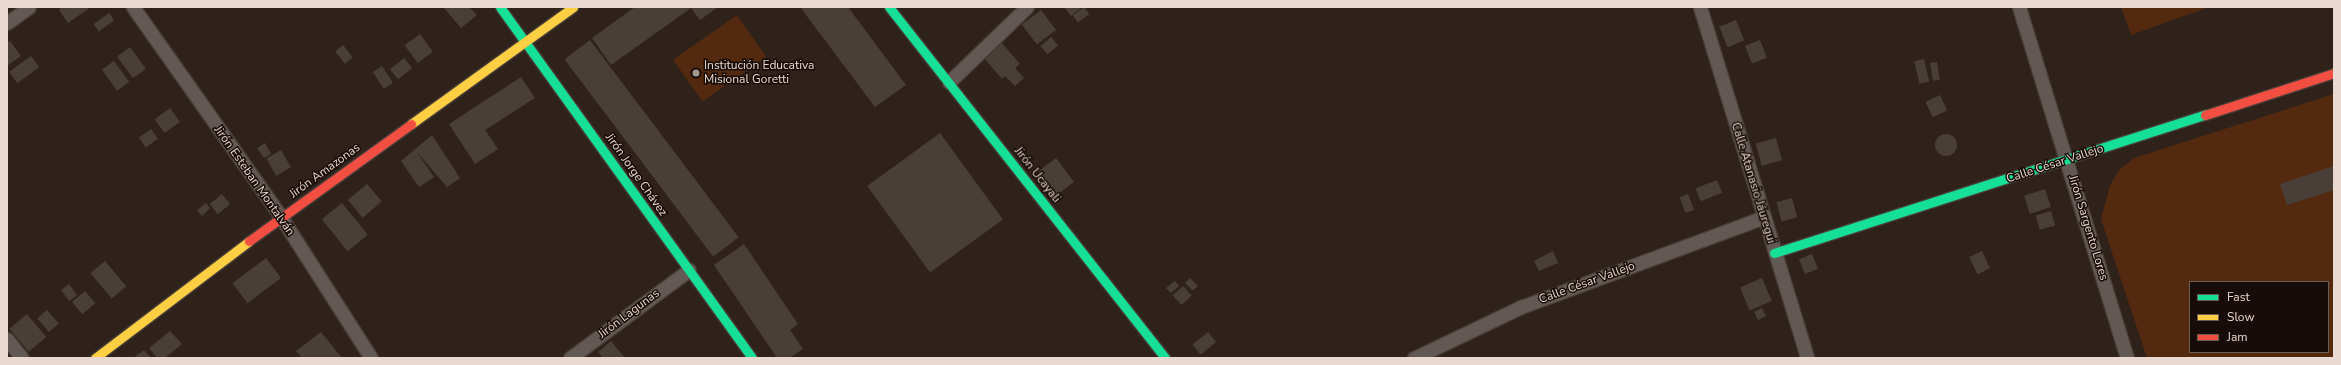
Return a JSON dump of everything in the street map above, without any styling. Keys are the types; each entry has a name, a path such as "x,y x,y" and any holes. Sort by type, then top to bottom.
{"street":[{"path":"7,23 29,7"},
{"name":"Jirón Esteban Montalván","path":"133,7 281,217 371,358"},
{"name":"Jirón Jorge Chávez","path":"500,7 526,40 752,358"},
{"name":"Jirón Amazonas","path":"95,358 281,217 573,7"},
{"name":"Jirón Ucayali","path":"889,7 1165,358"},
{"path":"949,82 1027,7"},
{"name":"Calle Atanasio Jáuregui","path":"1700,7 1807,358"},
{"name":"Jirón Sargento Lores","path":"2019,7 2068,160 2127,358"},
{"name":"Calle César Vallejo","path":"1774,253 2068,160 2334,73"},
{"name":"Calle César Vallejo","path":"1414,358 1521,307 1764,217"},
{"name":"Jirón Lagunas","path":"570,358 689,270"},
{"path":"7,339 22,358"}],"shaded area":[{"path":"2121,7 2209,7 2131,35"},
{"path":"737,15 766,57 702,102 673,60"},
{"path":"2334,94 2334,358 2147,358 2101,219 2110,185 2120,169 2134,158"}],"building":[{"path":"62,7 91,7 68,23 59,10"},
{"path":"443,7 469,7 477,15 461,28"},
{"path":"635,7 718,7 700,20 691,8 611,65 592,38"},
{"path":"800,7 848,7 906,85 875,107"},
{"path":"1064,7 1082,7 1071,16"},
{"path":"1084,7 1089,14 1078,23 1073,15"},
{"path":"1041,10 1056,30 1037,44 1022,24"},
{"path":"109,13 114,20 99,31 94,24"},
{"path":"1736,20 1744,40 1728,47 1719,27"},
{"path":"420,34 433,52 418,63 405,45"},
{"path":"1051,37 1058,45 1048,54 1040,46"},
{"path":"590,40 739,237 713,257 564,59"},
{"path":"1760,40 1767,58 1752,63 1745,46"},
{"path":"10,41 21,56 7,66 7,43"},
{"path":"1001,42 1020,64 1015,68 1024,78 1015,86 1005,76 1002,79 983,57"},
{"path":"343,45 353,58 345,64 335,51"},
{"path":"130,47 146,69 133,78 117,56"},
{"path":"31,56 39,67 17,83 9,72"},
{"path":"404,58 412,68 398,79 390,69"},
{"path":"1924,59 1929,81 1919,84 1914,61"},
{"path":"114,61 129,82 117,91 102,70"},
{"path":"1937,62 1940,80 1933,81 1930,63"},
{"path":"382,66 393,83 384,89 373,72"},
{"path":"521,77 535,98 485,130 498,149 475,164 449,124"},
{"path":"1940,95 1947,110 1933,117 1925,102"},
{"path":"170,108 180,122 165,133 155,119"},
{"path":"151,129 158,139 146,147 139,138"},
{"path":"940,133 1003,220 930,272 867,186"},
{"path":"1942,134 1950,134 1957,141 1957,149 1950,156 1942,156 1935,149 1935,141"},
{"path":"432,135 460,178 447,187 417,152 434,177 419,187 401,161"},
{"path":"1776,138 1782,160 1762,166 1756,143"},
{"path":"265,143 271,154 264,158 257,148"},
{"path":"281,150 291,167 276,176 266,158"},
{"path":"1056,158 1074,182 1056,195 1038,171"},
{"path":"2334,166 2334,190 2287,205 2280,184"},
{"path":"1717,180 1722,193 1701,201 1696,188"},
{"path":"367,184 382,202 363,218 348,200"},
{"path":"2045,189 2051,207 2030,214 2024,196"},
{"path":"222,194 230,204 218,214 210,204"},
{"path":"1688,194 1694,210 1686,213 1680,197"},
{"path":"1792,198 1797,217 1782,221 1777,202"},
{"path":"206,203 210,208 202,216 197,210"},
{"path":"342,203 368,235 348,251 322,219"},
{"path":"2051,211 2055,225 2040,230 2036,215"},
{"path":"744,244 798,324 790,330 803,349 789,358 777,358 714,265"},
{"path":"1553,251 1558,263 1539,271 1534,261"},
{"path":"1982,251 1990,268 1977,274 1969,257"},
{"path":"1812,254 1818,269 1805,274 1799,259"},
{"path":"266,258 281,278 248,303 232,283"},
{"path":"105,261 126,286 112,298 90,273"},
{"path":"1190,278 1198,286 1193,291 1185,283"},
{"path":"1762,278 1772,301 1750,310 1740,287"},
{"path":"1175,281 1179,286 1171,293 1166,288"},
{"path":"69,284 77,295 69,301 61,290"},
{"path":"1183,286 1192,296 1181,305 1173,295"},
{"path":"85,291 95,303 82,314 72,302"},
{"path":"1762,308 1766,316 1758,320 1754,312"},
{"path":"47,310 59,324 49,332 37,319"},
{"path":"27,314 46,337 29,352 9,329"},
{"path":"170,331 182,344 165,358 157,358 149,348"},
{"path":"321,332 342,358 302,358 296,351"},
{"path":"1208,332 1216,342 1201,355 1192,345"},
{"path":"611,341 625,358 603,358 598,352"},
{"path":"144,350 151,358 133,358"}],"traffic: fast":[{"path":"500,7 752,358"},
{"path":"889,7 1165,358"},
{"path":"1774,253 2205,115"}],"traffic: slow":[{"path":"411,124 573,7"},
{"path":"95,358 249,241"}],"traffic: jam":[{"path":"2205,115 2334,73"},
{"path":"249,241 411,124"}],"place":[{"name":"Institución Educativa Misional Goretti","path":"696,73"}]}
